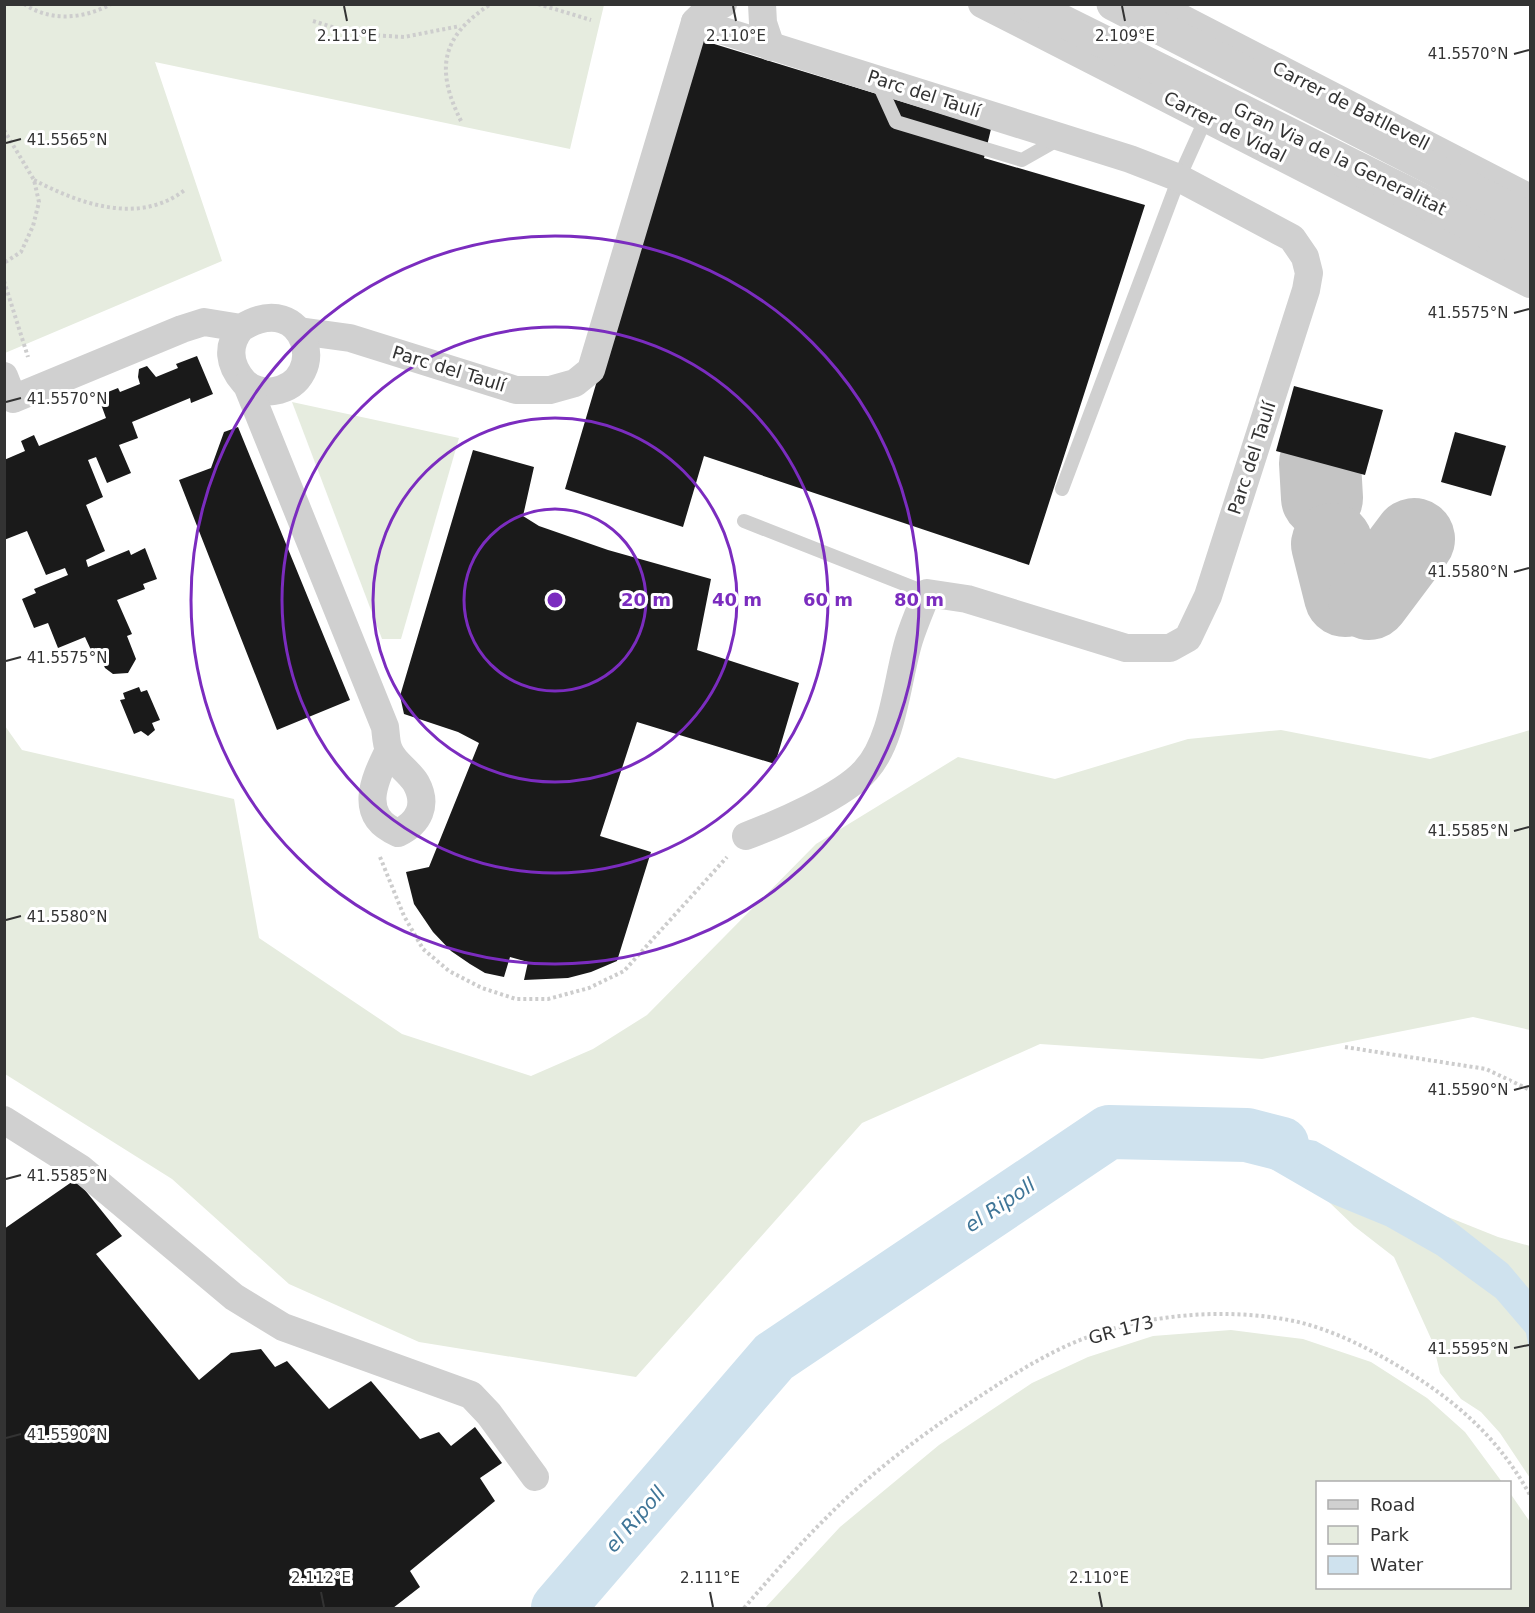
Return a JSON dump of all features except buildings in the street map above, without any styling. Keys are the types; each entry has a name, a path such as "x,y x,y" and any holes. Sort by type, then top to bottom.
{"street":[{"path":"695,22 703,14 723,4"},
{"path":"762,4 763,23 771,47"},
{"name":"Carrer de Vidal","path":"982,4 1530,284"},
{"name":"Gran Via de la Generalitat","path":"1028,4 1530,254"},
{"name":"Gran Via de la Generalitat","path":"1113,4 1167,13 1530,219"},
{"path":"1149,64 1167,13"},
{"name":"Carrer de Batllevell","path":"1167,13 1530,198"},
{"name":"Parc del Taulí","path":"241,328 257,318 270,316 286,321 299,331 350,338 516,390 550,390 576,383 591,370 695,22 1061,138 1179,178 1292,237 1305,257 1309,273 1306,290 1208,596 1188,638 1170,648 1126,648 967,599 927,593"},
{"path":"7,392 204,322 241,328 232,342 230,353 234,370 247,385 385,727 389,750 416,783 421,798 420,813 411,827 399,833 383,826 372,806 377,775 389,750"},
{"path":"247,385 271,392 284,389 297,380 306,361 306,348 299,331"},
{"path":"746,836 788,821 852,782 866,770 889,722 909,639 927,593"},
{"path":"4,1120 80,1168 234,1297 283,1327 471,1395 489,1414 535,1477"}],"lane":[{"path":"1062,489 1179,178 1206,118"},
{"path":"744,521 927,593"}],"path":[{"path":"24,4 33,10 63,17 93,14 111,4"},
{"path":"461,121 452,104 446,75 448,49 460,27 491,4"},
{"path":"538,4 591,20"},
{"path":"313,21 355,34 404,37 460,27"},
{"path":"4,130 34,180 39,202 33,226 21,252 4,263"},
{"path":"34,180 73,200 113,208 145,208 175,198 186,189"},
{"path":"4,281 29,362"},
{"path":"383,826 380,858 404,916 423,949 449,971 482,988 516,999 548,999 589,988 624,971 746,836"},
{"path":"1345,1047 1486,1069 1530,1090"},
{"name":"GR 173","path":"744,1608 824,1519 871,1475 931,1429 1013,1374 1065,1347 1110,1330 1150,1321 1200,1315 1240,1314 1294,1321 1336,1335 1418,1377 1454,1403 1489,1435 1530,1495"}],"green space":[{"path":"5,4 604,5 570,149 155,62 222,261 5,353"},
{"path":"292,402 459,438 401,639 382,639"},
{"path":"5,726 22,750 234,799 259,938 402,1034 531,1076 593,1049 647,1015 816,844 958,757 1055,779 1188,739 1281,730 1430,759 1530,730 1530,1030 1473,1017 1262,1059 1040,1044 862,1123 636,1377 419,1342 289,1284 172,1179 5,1074"},
{"path":"1330,1203 1448,1217 1498,1237 1530,1246 1530,1478 1500,1433 1481,1412 1461,1399 1440,1373 1433,1343 1394,1257 1354,1226"},
{"path":"1231,1330 1303,1339 1371,1362 1427,1398 1465,1432 1501,1481 1316,1481 1316,1589 1511,1589 1511,1494 1530,1522 1530,1608 765,1608 840,1527 939,1445 1032,1383 1088,1357 1153,1336"}],"water":[{"path":"1256,1130 1316,1141 1448,1217 1508,1264 1530,1290 1530,1354 1526,1333 1496,1298 1437,1255 1386,1226 1330,1203 1233,1147 1198,1135"}],"waterway":[{"name":"el Ripoll","path":"558,1608 774,1357 1109,1132 1247,1135 1282,1144"}],"taxiway":[{"path":"1320,463 1322,498"},
{"path":"1369,599 1414,539"},
{"path":"1332,544 1345,596"}]}
